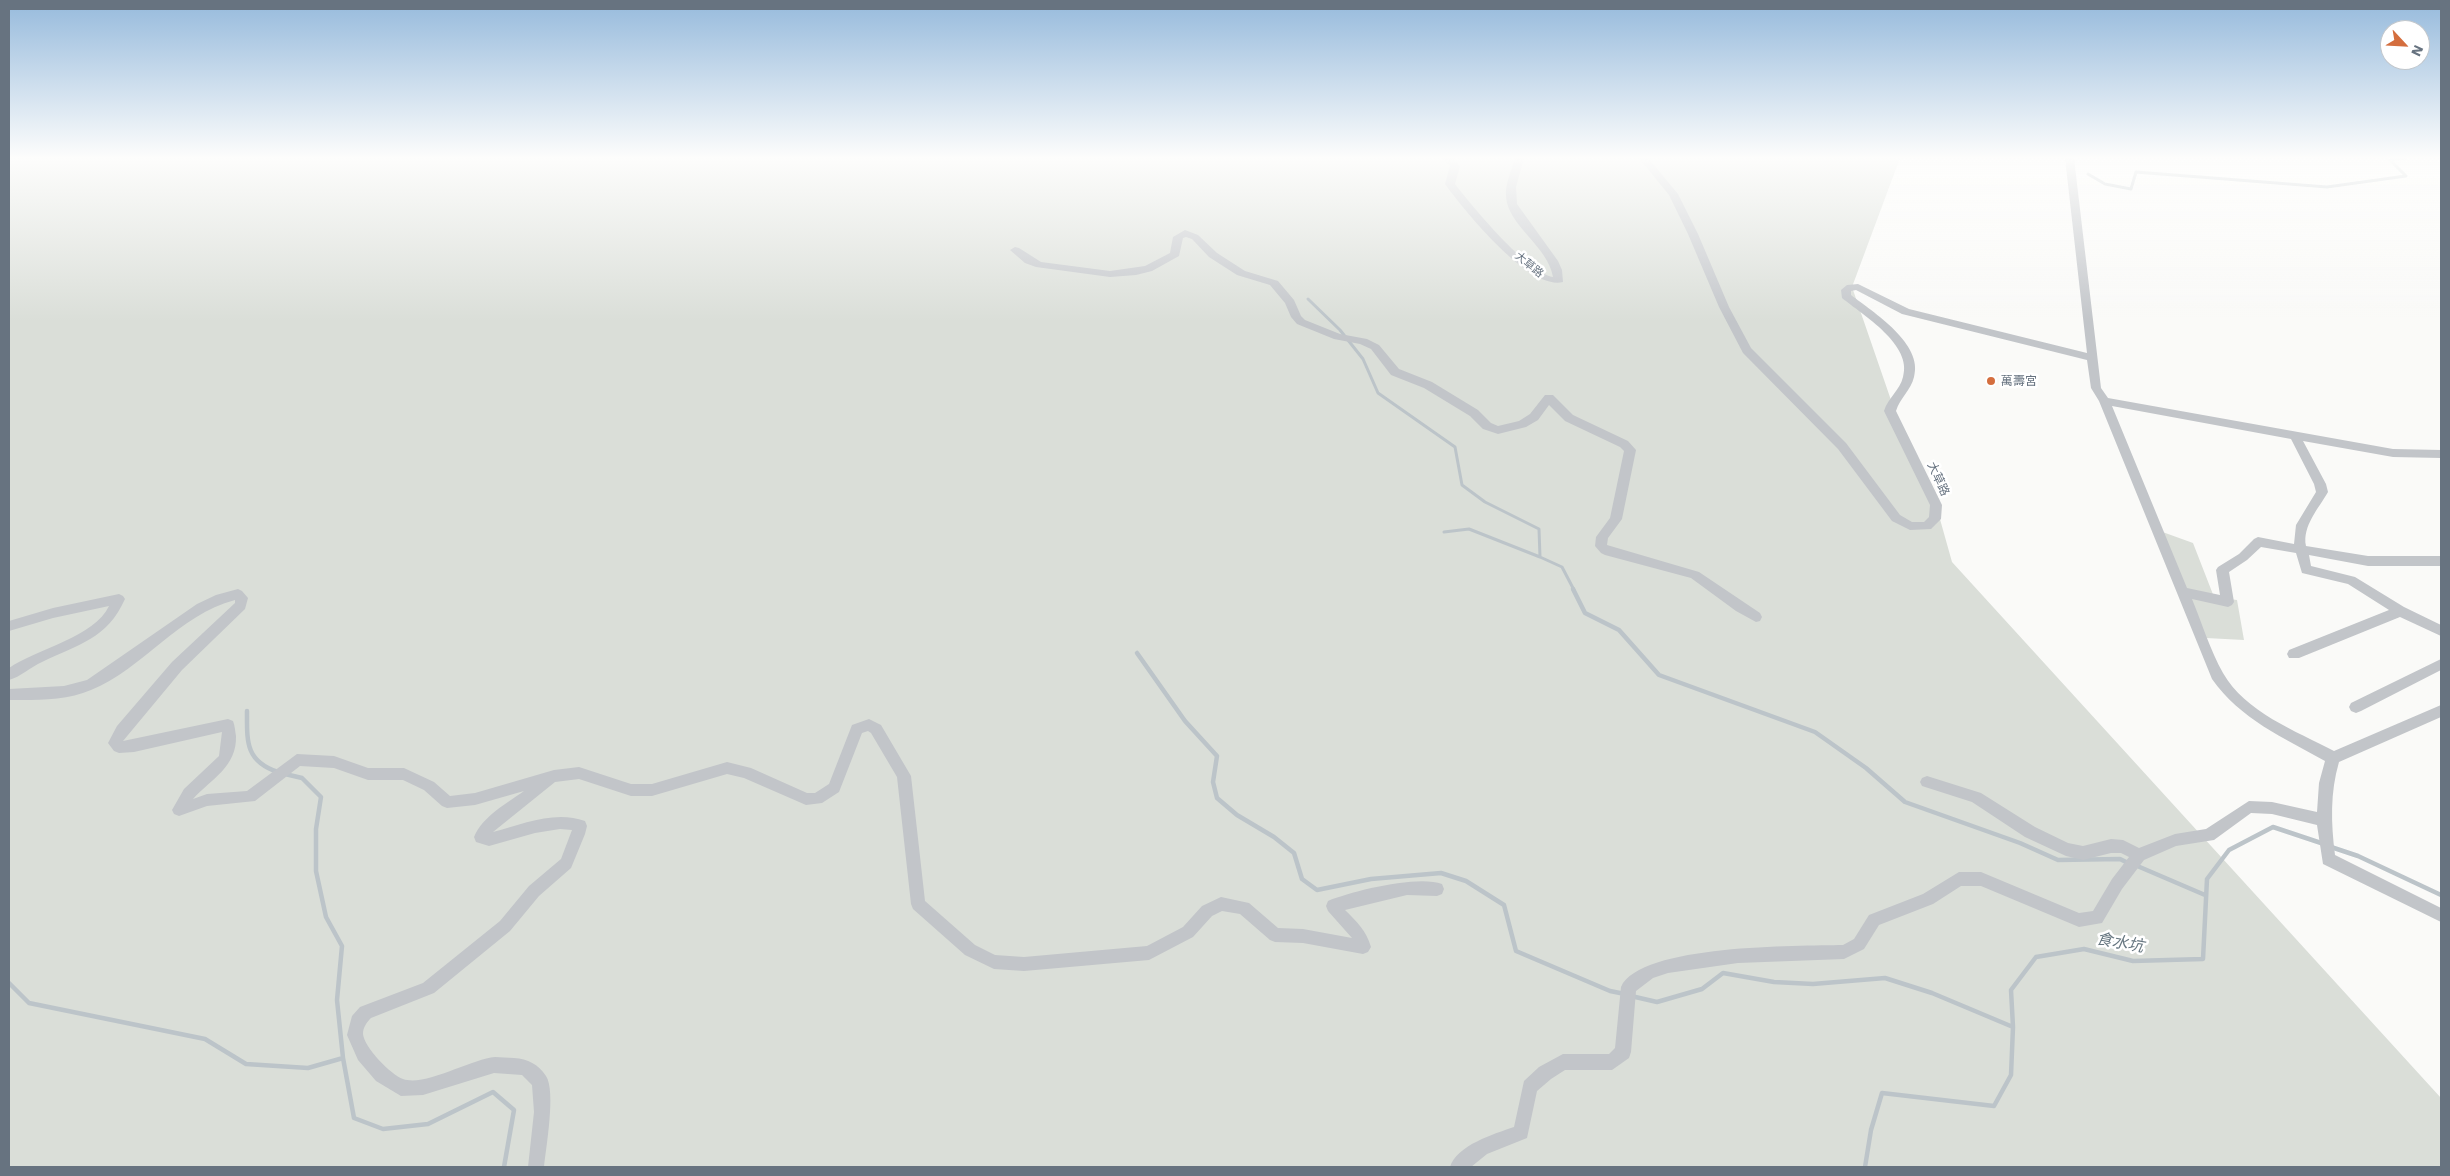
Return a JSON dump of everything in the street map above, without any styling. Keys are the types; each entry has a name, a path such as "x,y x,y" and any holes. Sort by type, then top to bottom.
{"street":[{"name":"大草路","path":"1475,213 1527,267 1546,279 1559,280 1559,274 1548,254 1518,213"},
{"name":"大草路","path":"1682,213 1724,307 1747,350 1842,446 1896,518 1910,526 1927,526 1935,519 1936,505 1890,412 1892,403 1906,382 1910,370 1902,344 1894,333 1846,296 1846,290 1852,287 1858,288 1906,312 2092,358"},
{"path":"2075,213 2096,388 2104,401 2182,592 2225,691 2245,708 2334,758"},
{"path":"1015,250 1029,263 1039,267 1056,266 1105,275 1124,275 1165,262 1175,254 1178,237 1185,233 1195,236 1213,255 1241,273 1274,283 1290,302 1296,317 1302,322 1375,347 1394,372 1428,385 1474,413 1487,426 1498,430 1522,424 1534,417 1548,398 1569,418 1624,444 1630,450 1616,519 1602,536 1601,546 1605,550 1694,574 1709,583 1745,612 1756,617"},
{"path":"2104,401 2392,453 2441,454"},
{"path":"2295,436 2320,484 2322,492 2302,525 2300,540 2306,570 2351,580 2400,611 2441,631"},
{"path":"2182,592 2228,602 2222,570 2243,557 2258,542 2368,561 2441,561"},
{"path":"9,695 56,692 91,685 197,611 225,596 238,594 242,598 241,605 177,666 122,730 115,743 119,747 134,746 228,725 227,756 218,770 189,793 179,810 208,800 250,797 297,760 334,762 368,774 404,774 429,786 447,802 475,799 554,776 580,773 631,790 652,790 727,768 746,772 806,799 817,799 834,788 857,729 869,726 876,729 904,776 918,904 970,950 994,962 1024,964 1150,953 1188,932 1207,911 1221,904 1244,908 1276,935 1303,936 1363,947 1360,933 1338,915 1333,906 1408,888 1438,889"},
{"path":"9,626 53,613 119,599 116,611 104,624 82,638 38,656 9,675"},
{"path":"2294,654 2400,611"},
{"path":"2356,707 2441,664"},
{"path":"2441,711 2334,758 2326,780 2323,820 2328,859 2441,915"},
{"path":"536,1167 542,1112 540,1081 526,1067 494,1065 423,1087 400,1088 382,1074 364,1054 355,1035 358,1021 366,1012 428,988 460,961 481,947 506,926 534,891 566,863 580,826 572,822 522,830 489,840 481,837 491,824 554,776"},
{"path":"1927,782 1976,797 2030,832 2066,849 2083,853 2111,846 2123,847 2136,859"},
{"path":"1458,1167 1480,1148 1521,1132 1530,1088 1545,1073 1563,1062 1612,1062 1623,1052 1628,987 1649,972 1668,966 1738,956 1844,952 1859,944 1874,920 1928,899 1959,879 1981,879 2079,920 2097,918 2117,884 2136,859 2175,840 2209,835 2249,807 2272,808 2323,820"}],"shaded area":[{"path":"9,213 1880,213 1852,287 1892,403 1936,505 1952,562 2441,1098 2441,1167 9,1167"},
{"path":"2157,530 2193,543 2214,597 2237,600 2244,640 2206,638"}],"waterway":[{"path":"1308,299 1340,330 1363,359 1378,393 1455,447 1462,485 1485,502 1539,529 1540,557"},
{"path":"1444,532 1469,529 1540,557"},
{"path":"1540,557 1562,567 1574,590"},
{"path":"1573,589 1585,613 1619,630 1659,675 1815,732 1866,768 1905,802 2020,843 2058,860 2120,859 2128,863"},
{"path":"1137,653 1185,721 1217,756 1213,782 1217,798 1237,815 1274,837 1294,853 1302,879 1317,890 1371,879 1441,873 1466,881 1504,905 1516,951 1610,991 1625,994"},
{"path":"247,711 247,732 250,749 259,762 278,772"},
{"path":"285,774 302,778 321,797 316,829 316,871 326,917 342,946 337,1000 343,1058"},
{"name":"食水坑","path":"2013,1027 2011,990 2036,957 2084,949 2133,961 2203,959 2207,879 2229,850 2273,827 2324,844"},
{"name":"食水坑","path":"2331,847 2358,856 2441,895"},
{"path":"2135,865 2205,895"},
{"path":"1631,996 1657,1002 1702,989 1723,973 1774,982 1813,984 1885,978 1932,993 2013,1027"},
{"path":"9,983 29,1003 205,1039 246,1064 308,1068 343,1058"},
{"name":"食水坑","path":"1865,1167 1871,1130 1882,1093 1994,1106 2011,1075 2013,1027"},
{"path":"343,1058 354,1118 383,1129 428,1124 493,1092 514,1110 504,1167"}],"place":[{"name":"萬壽宮","path":"1991,381"}]}
